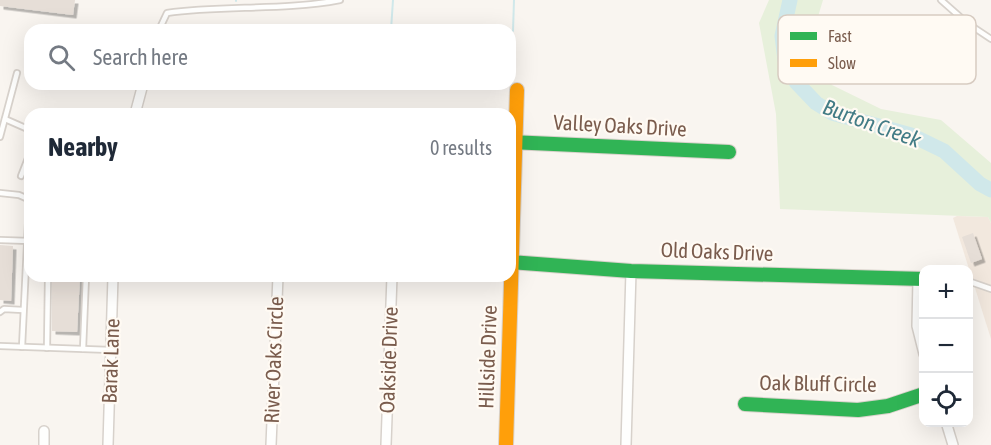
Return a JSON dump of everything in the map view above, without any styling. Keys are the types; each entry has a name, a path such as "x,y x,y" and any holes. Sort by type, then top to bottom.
{"street":[{"path":"137,108 141,90"},
{"name":"Hillside Drive","path":"516,108 517,90"},
{"name":"Valley Oaks Drive","path":"516,142 729,152"},
{"name":"Old Oaks Drive","path":"516,262 631,271 919,279"},
{"path":"626,445 631,271"},
{"name":"Barak Lane","path":"108,445 113,282"},
{"name":"River Oaks Circle","path":"271,445 278,282"},
{"name":"Oakside Drive","path":"386,445 392,282"},
{"name":"Hillside Drive","path":"506,445 510,282"},
{"path":"919,302 917,326 919,334"},
{"name":"Oak Bluff Circle","path":"745,404 858,410 875,409 919,396"},
{"path":"947,427 953,445"},
{"path":"44,431 44,445"}],"lane":[{"path":"162,24 167,13 243,6 285,6 340,0"},
{"path":"941,0 959,15"},
{"path":"976,29 991,39"},
{"path":"0,137 17,73"},
{"path":"5,118 24,127"},
{"path":"21,176 24,168"},
{"path":"0,193 24,197"},
{"path":"0,240 24,241"},
{"path":"22,347 25,282"},
{"path":"47,348 48,282"},
{"path":"83,349 86,282"},
{"path":"973,282 991,289"},
{"path":"0,312 4,309 23,310"},
{"path":"0,346 111,350"}],"shaded area":[{"path":"957,216 988,217 991,223 991,339 973,282 973,265 968,265 953,218"}],"green space":[{"path":"769,0 823,0 818,15 778,15 778,84 831,84 881,109 941,120 991,163 991,223 988,217 780,209 776,114 759,23"}],"building":[{"path":"0,0 75,0 73,15 0,6"},
{"path":"973,233 982,259 971,263 962,237"},
{"path":"0,245 13,246 11,301 0,300"},
{"path":"52,282 80,282 77,332 52,331"}],"waterway":[{"path":"391,24 393,0"},
{"path":"513,24 514,0"},
{"name":"Burton Creek","path":"787,15 790,0"},
{"name":"Burton Creek","path":"798,84 816,103 832,113 911,135 944,151 980,184 991,190"}],"traffic: fast":[{"path":"516,142 729,152"},
{"path":"516,262 631,271 919,279"},
{"path":"745,404 858,410 888,406 919,396"}],"traffic: slow":[{"path":"516,122 517,90"},
{"path":"506,445 511,282"}]}
